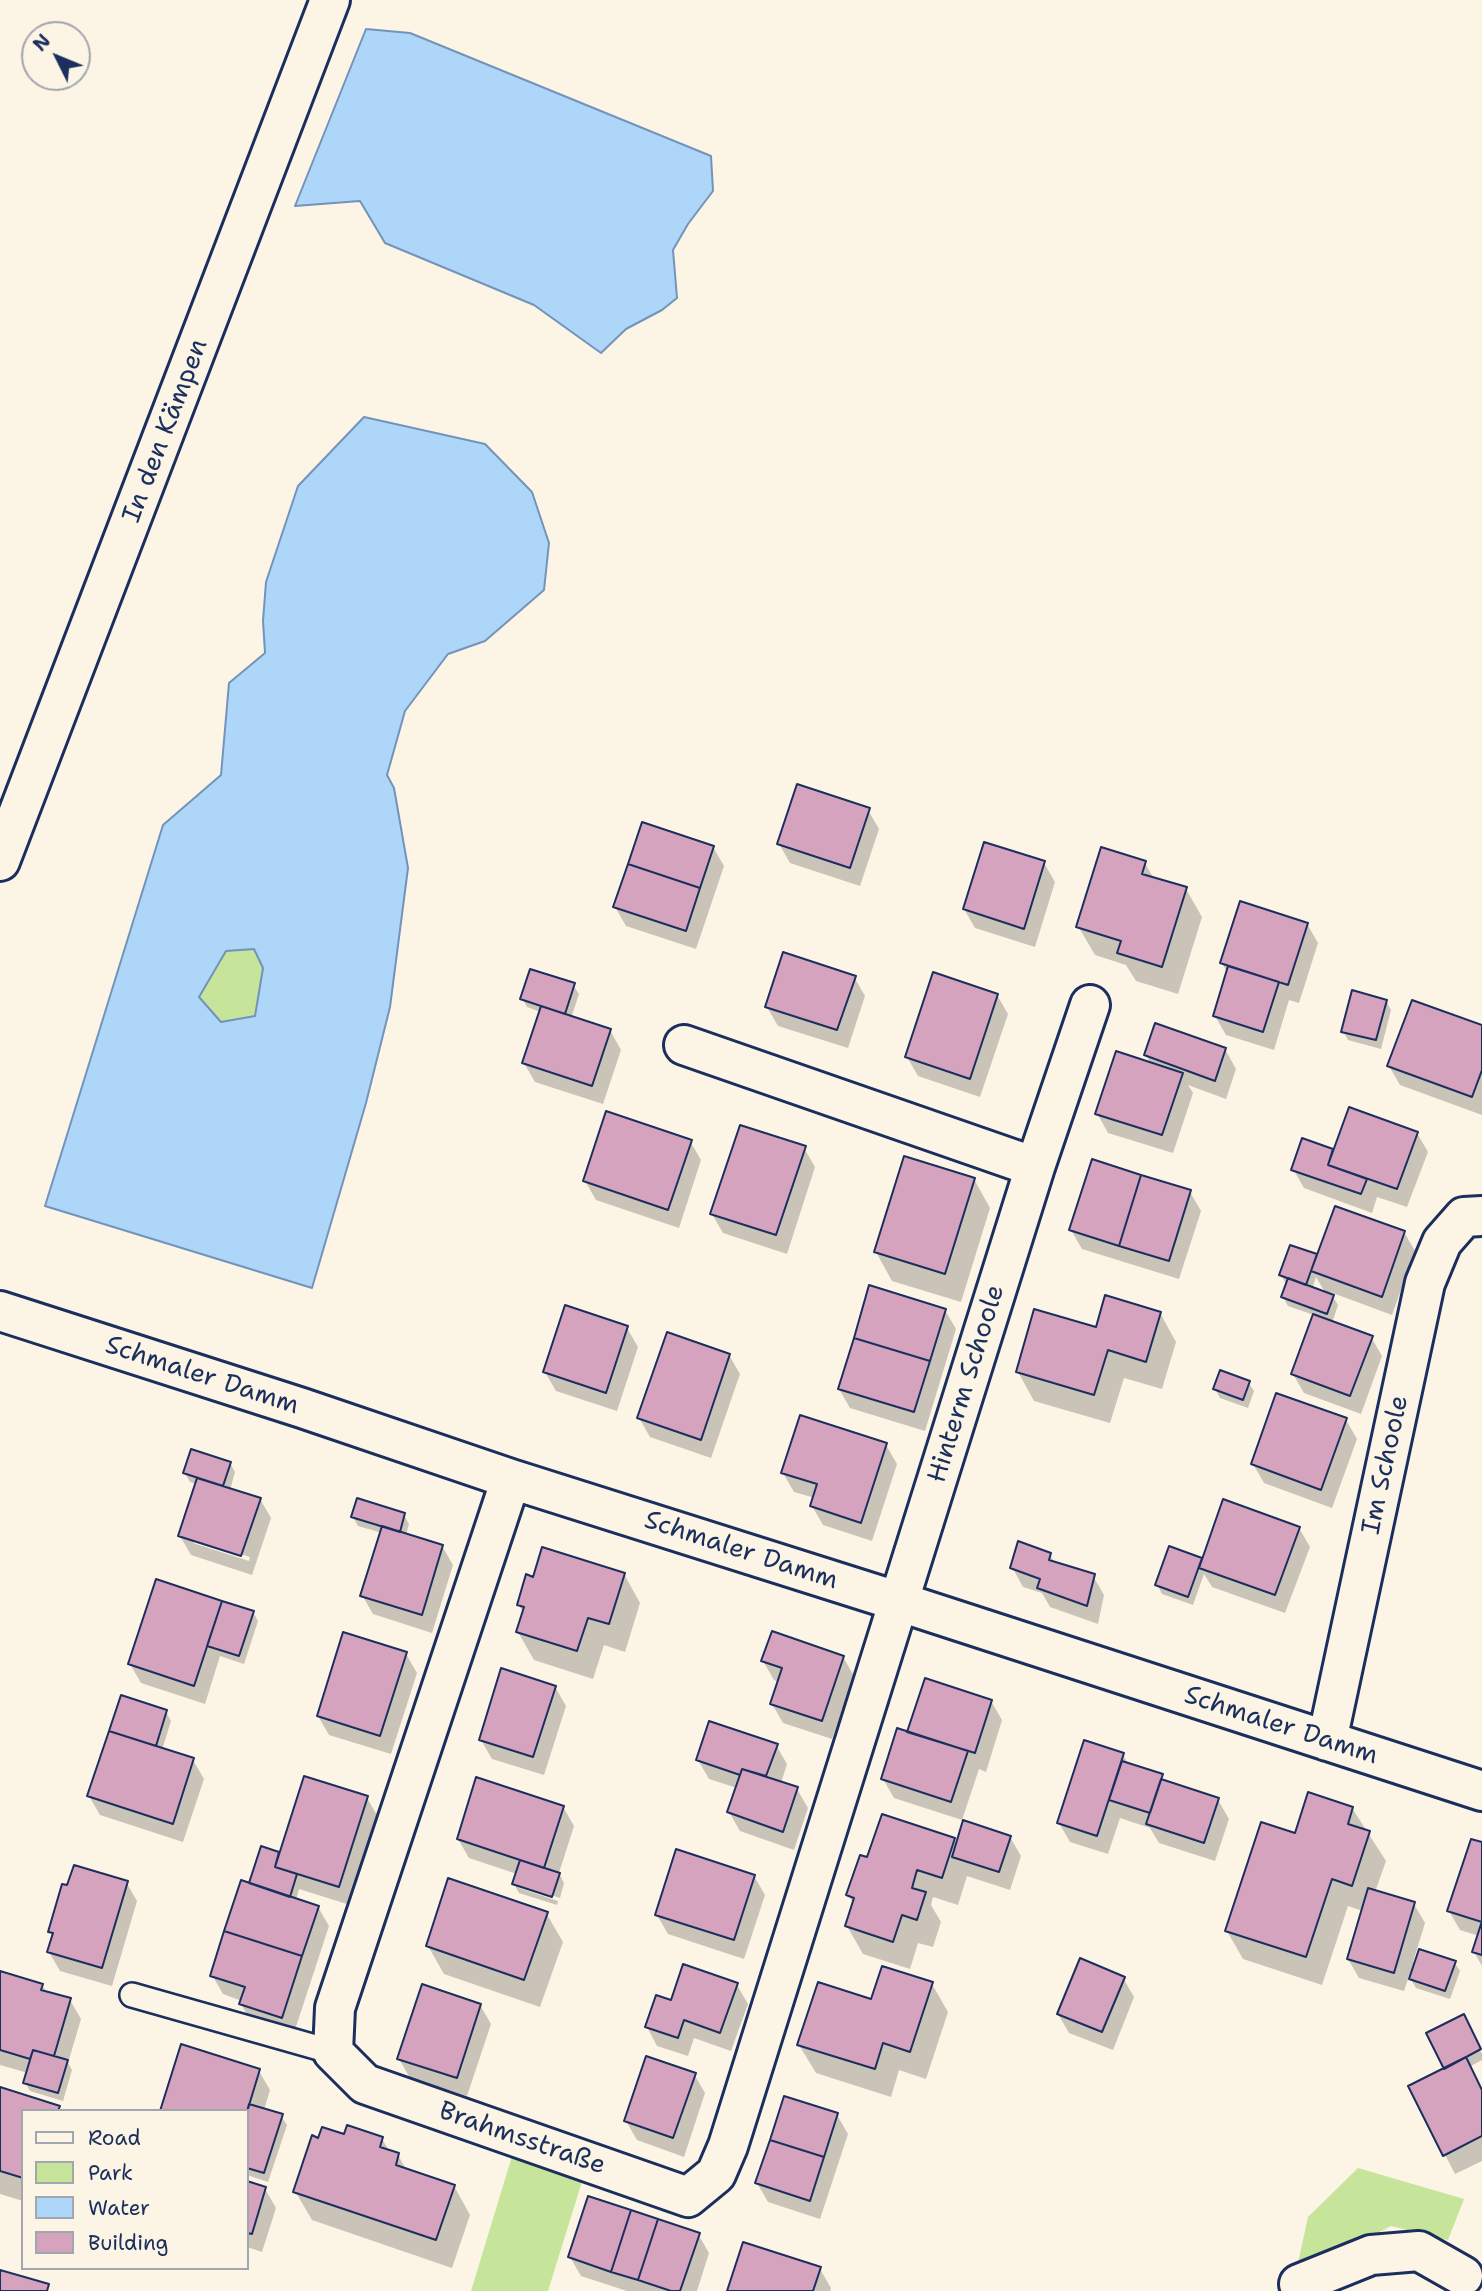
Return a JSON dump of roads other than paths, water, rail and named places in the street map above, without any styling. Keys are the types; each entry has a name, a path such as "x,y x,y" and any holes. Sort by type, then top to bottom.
{"street":[{"name":"In den Kämpen","path":"0,861 330,0"},
{"name":"Hinterm Schoole","path":"900,1602 1035,1167 1090,1005"},
{"path":"684,1045 1035,1167"},
{"name":"Im Schoole","path":"1327,1741 1425,1283 1442,1242 1464,1217 1482,1216"},
{"name":"Schmaler Damm","path":"0,1311 302,1408 511,1479 1482,1791"},
{"path":"333,2052 335,2008 511,1479"},
{"name":"Brahmsstraße","path":"333,2052 365,2084 688,2197 716,2174 728,2146 900,1602"},
{"path":"1299,2284 1371,2255 1419,2251 1471,2272"}],"lane":[{"path":"132,1995 333,2052"}],"water":[{"path":"366,29 410,33 711,156 713,191 688,224 673,250 677,298 662,310 626,329 601,353 534,305 385,243 360,201 295,206"},
{"path":"364,417 485,444 532,492 549,543 544,590 485,641 448,654 405,711 387,775 394,788 408,868 390,1007 366,1103 312,1288 45,1206 163,825 221,775 229,683 265,653 263,621 266,582 298,486","holes":["254,949 263,968 255,1016 221,1022 199,997 226,951"]}]}
